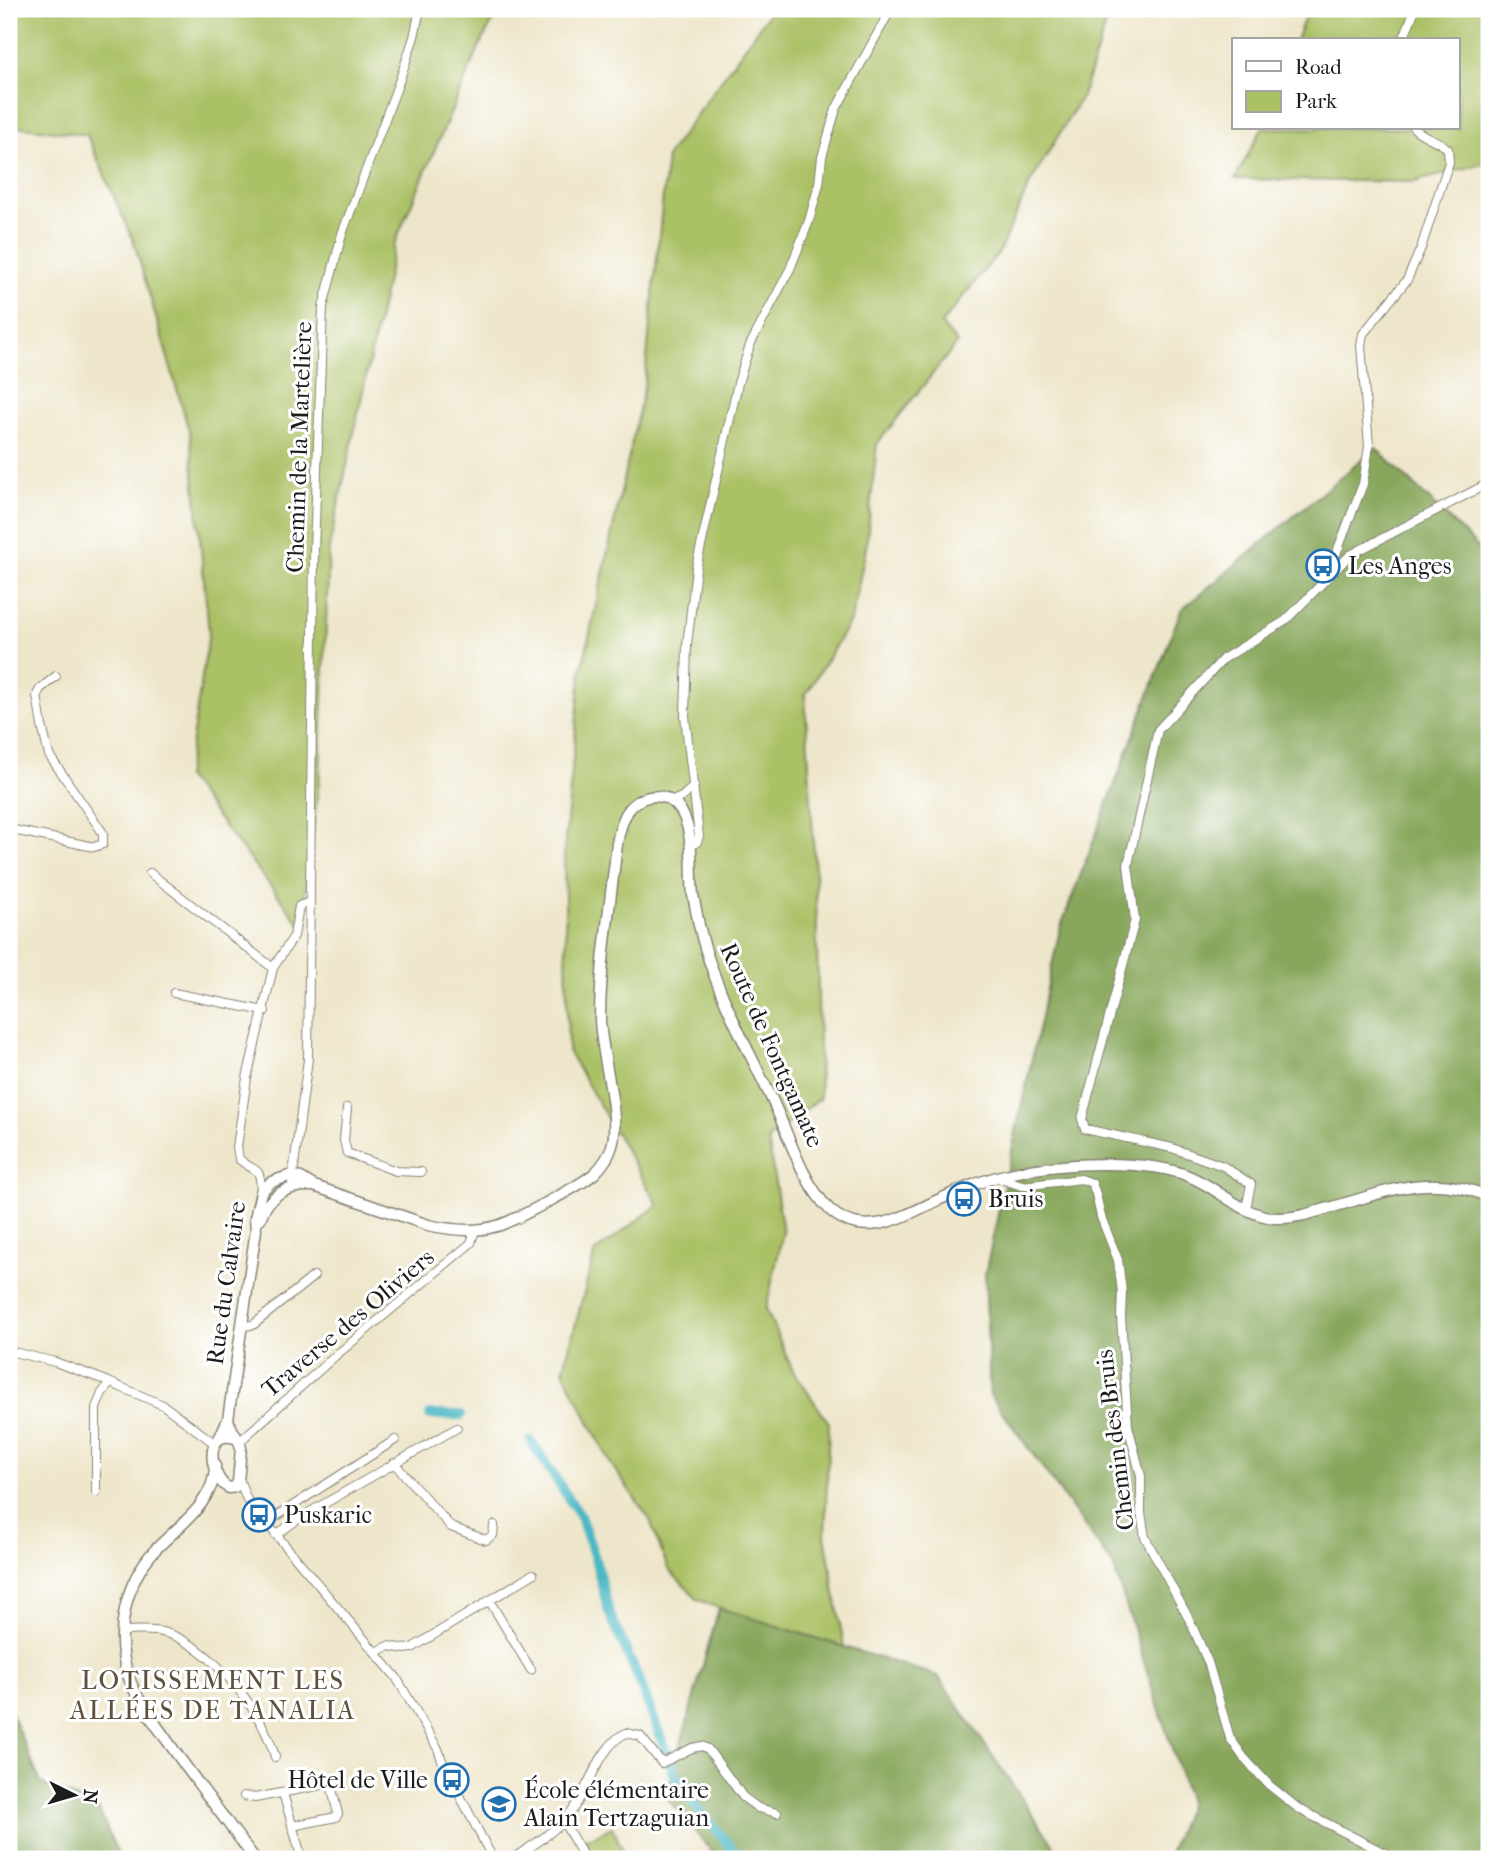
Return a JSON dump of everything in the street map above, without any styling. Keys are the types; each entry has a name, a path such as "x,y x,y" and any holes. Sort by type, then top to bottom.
{"street":[{"name":"Chemin de la Martelière","path":"288,1188 294,1176 308,1059 314,551 323,307 342,234 400,79 420,9"},
{"path":"690,847 697,842 699,836 684,695 690,615 696,568 743,361 790,269 809,221 819,184 822,157 836,109 891,9"},
{"path":"1404,38 1415,9"},
{"path":"1336,568 1333,562 1363,484 1369,446 1361,345 1363,334 1406,281 1421,248 1449,162 1448,149 1438,140 1424,137 1416,130"},
{"path":"1246,1209 1251,1184 1223,1166 1172,1147 1085,1129 1082,1119 1135,920 1128,865 1158,730 1223,659 1285,621 1350,555 1489,483"},
{"path":"9,829 97,848 104,841 103,833 50,755 37,695 40,689 56,676"},
{"path":"294,1176 314,1186 428,1224 445,1229 475,1230 496,1226 552,1199 594,1174 606,1161 612,1145 614,1127 600,1016 621,827 636,802 648,796 661,796 672,801 682,797 694,786"},
{"name":"Route de Fontgamate","path":"672,801 681,810 686,823 694,899 700,930 715,976 805,1172 828,1208 842,1219 859,1225 877,1225 896,1220 995,1178 1024,1171 1087,1166 1155,1166 1177,1171 1246,1209 1275,1218 1296,1217 1394,1190 1431,1184 1443,1183 1466,1188 1489,1197"},
{"path":"150,873 274,968"},
{"path":"261,1192 261,1174 256,1168 239,1159 237,1147 247,1078 274,968 294,936 299,906 308,902"},
{"path":"174,993 265,1011"},
{"path":"347,1108 344,1140 347,1153 396,1171 421,1172"},
{"name":"Rue du Calvaire","path":"217,1441 228,1419 256,1230 255,1218 261,1192 271,1181 294,1176"},
{"name":"Chemin des Bruis","path":"995,1178 1022,1186 1081,1179 1091,1183 1096,1194 1101,1217 1118,1260 1128,1426 1141,1476 1145,1537 1190,1621 1208,1662 1230,1738 1269,1785 1299,1809 1396,1859"},
{"path":"256,1230 265,1206 278,1192 288,1188 314,1186"},
{"name":"Traverse des Oliviers","path":"237,1440 471,1243 475,1230"},
{"path":"242,1325 253,1325 314,1276"},
{"path":"9,1351 55,1362 163,1405 217,1441"},
{"path":"96,1492 96,1408 110,1383"},
{"name":"Rue du Calvaire","path":"228,1419 237,1440"},
{"path":"276,1535 301,1517 457,1429"},
{"path":"247,1500 239,1479 237,1440 227,1436 217,1441 213,1452 221,1483 247,1500 396,1677 438,1749 493,1859"},
{"path":"267,1523 395,1440"},
{"path":"394,1463 451,1527 486,1540 493,1535 494,1525"},
{"path":"215,1466 209,1492 196,1510 147,1559 133,1585 122,1631 124,1663 137,1697 255,1859"},
{"path":"209,1492 237,1485 239,1479"},
{"path":"376,1652 389,1646 412,1648 533,1574"},
{"path":"489,1600 531,1670"},
{"path":"122,1631 163,1632 198,1647 245,1698 269,1740 275,1757"},
{"path":"512,1859 537,1843 563,1821 584,1792 606,1751 621,1735 630,1732 640,1736 658,1760 669,1761 692,1748 702,1746 708,1749 743,1797 758,1808 777,1813"},
{"path":"244,1796 255,1798 327,1784 332,1788 338,1814 336,1817 292,1826"},
{"path":"283,1793 302,1859"},
{"path":"563,1821 585,1859"}],"green space":[{"path":"9,9 499,9 480,45 395,242 329,548 320,774 301,925 186,777 209,633 190,434 134,242 87,135 15,126 9,150"},
{"path":"772,9 1111,9 1082,96 1030,183 999,252 941,324 957,343 877,444 866,548 851,620 805,696 816,891 820,1098 768,1139 783,1232 766,1309 793,1371 829,1423 825,1535 844,1647 697,1599 668,1569 650,1520 611,1464 563,1371 595,1252 658,1205 568,1051 564,852 581,674 644,387 667,156"},
{"path":"1308,9 1489,9 1489,162 1414,182 1235,179 1261,130 1460,130 1460,38 1297,38"},
{"path":"1376,448 1489,558 1489,1859 1167,1859 1189,1802 1113,1565 990,1395 985,1274 1060,929 1181,610"},
{"path":"719,1608 938,1676 1063,1859 718,1859 666,1797"},
{"path":"9,1709 41,1783 98,1808 120,1859 9,1859"},
{"path":"612,1827 627,1859 592,1859 583,1841"}],"waterway":[{"path":"430,1415 461,1415"},
{"path":"531,1441 580,1516 594,1555 609,1612 640,1682 675,1776 693,1803 741,1859"}],"place":[{"name":"Les Anges","path":"1323,566"},
{"name":"Bruis","path":"964,1199"},
{"name":"Puskaric","path":"259,1515"},
{"name":"Hôtel de Ville","path":"452,1780"},
{"name":"École élémentaire Alain Tertzaguian","path":"499,1804"}],"district":[{"name":"LOTISSEMENT LES ALLÉES DE TANALIA","path":"213,1695"}]}
